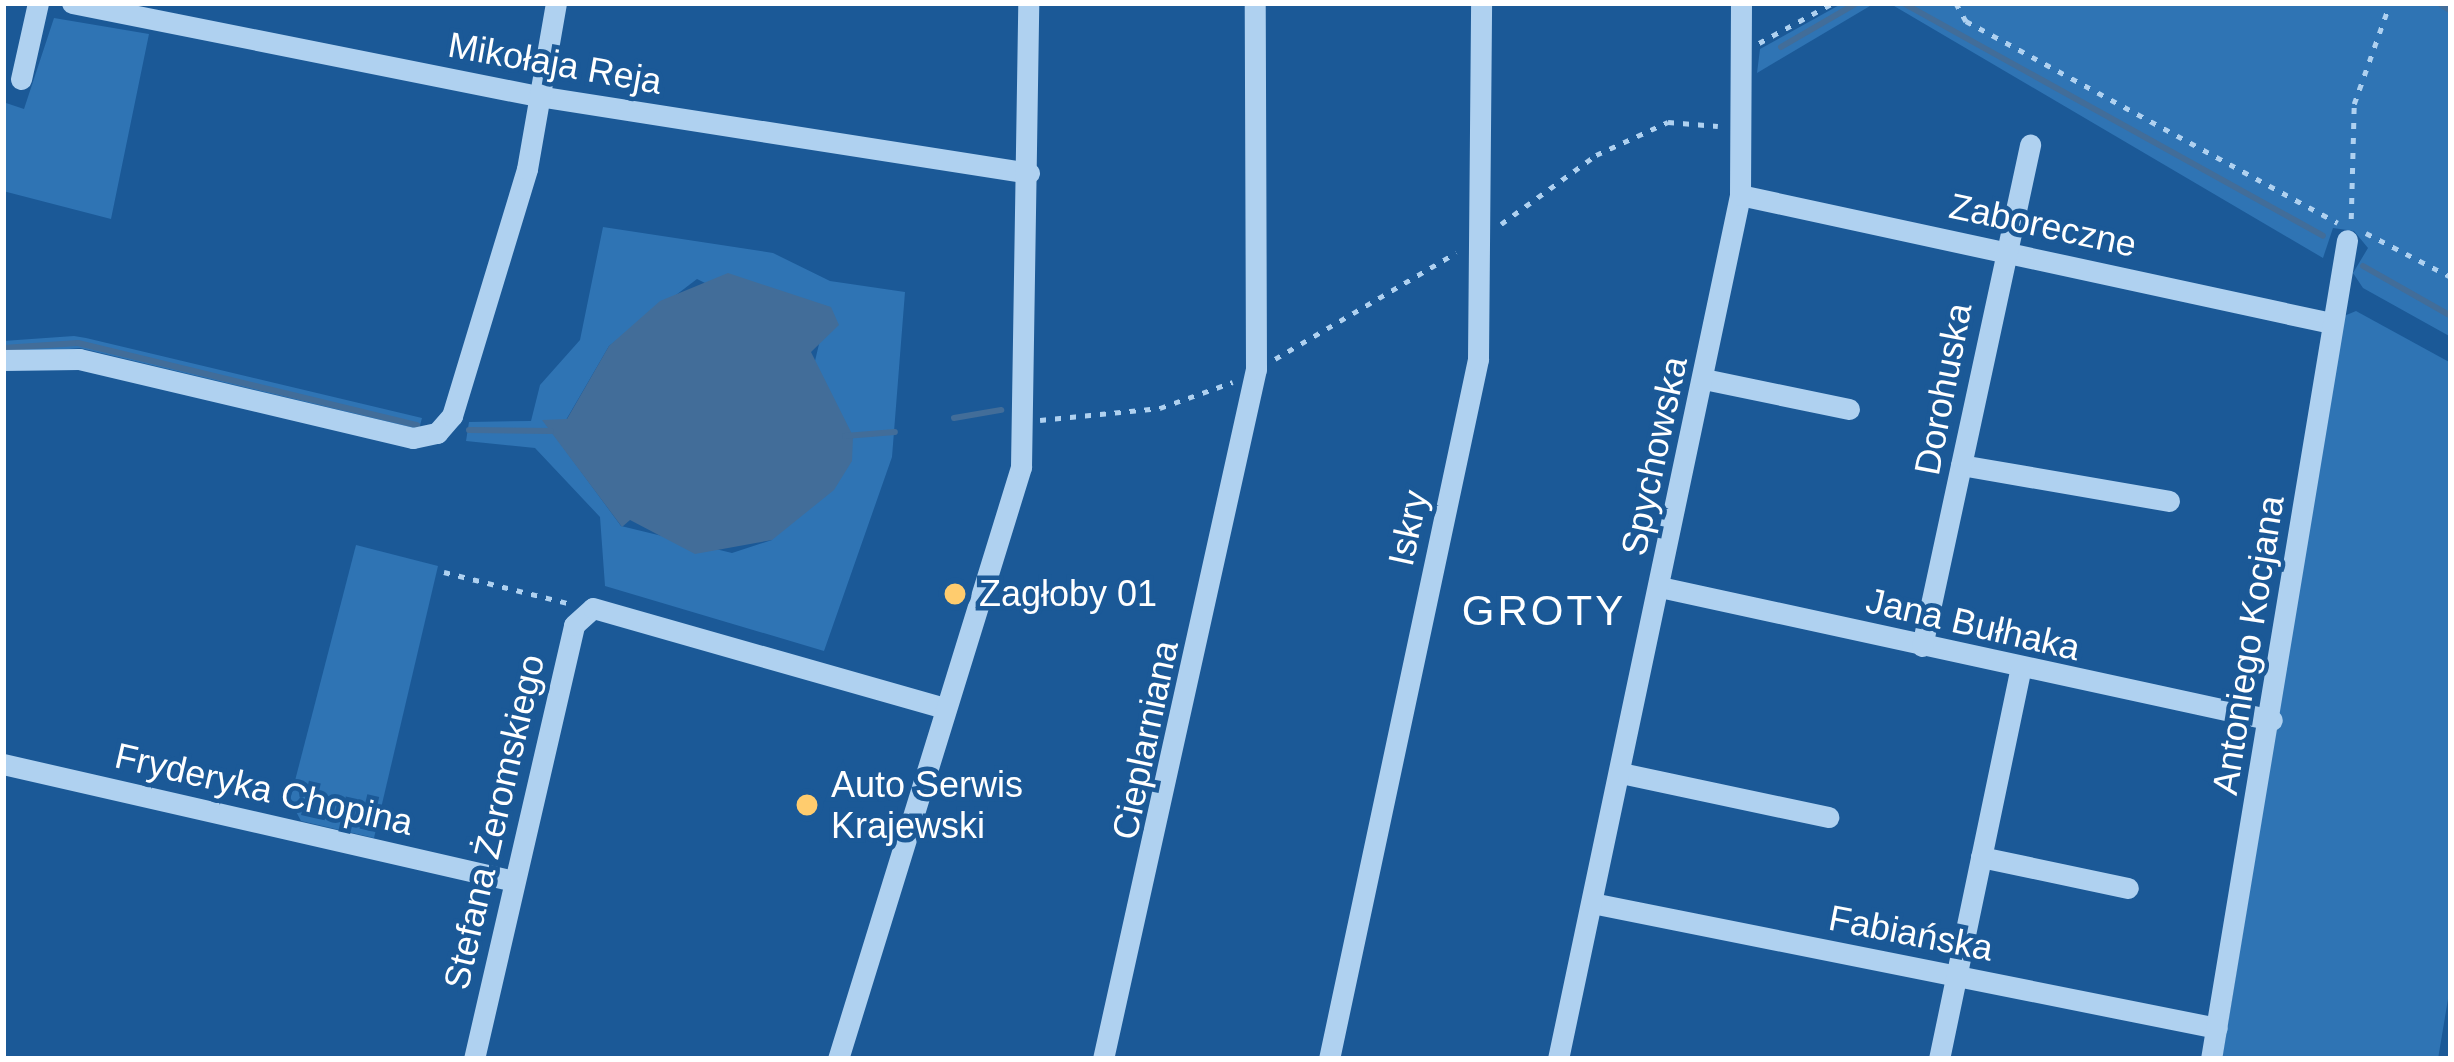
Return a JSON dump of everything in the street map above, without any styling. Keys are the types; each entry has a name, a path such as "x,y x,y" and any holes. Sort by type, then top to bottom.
{"street":[{"path":"21,79 38,3"},
{"name":"Mikołaja Reja","path":"72,3 538,96 1029,173"},
{"path":"3,360 79,359 412,439 452,416 527,170 556,3"},
{"path":"838,1059 944,708 1010,513 1028,421 1028,3"},
{"name":"Cieplarniana","path":"1103,1059 1256,369 1255,3"},
{"name":"Iskry","path":"1329,1059 1478,359 1481,3"},
{"name":"Spychowska","path":"1558,1059 1740,195 1744,128 1741,3"},
{"name":"Dorohuska","path":"1922,646 2030,145"},
{"name":"Zaboreczne","path":"1740,195 2331,323"},
{"name":"Antoniego Kocjana","path":"2211,1059 2272,720 2348,234"},
{"path":"1704,379 1849,410"},
{"path":"1961,465 2169,501"},
{"name":"Jana Bułhaka","path":"1660,587 2020,670 2272,720"},
{"path":"589,611 944,708"},
{"name":"Stefana Żeromskiego","path":"474,1059 510,880 589,611"},
{"path":"1939,1059 2020,670"},
{"name":"Fryderyka Chopina","path":"3,764 510,880"},
{"path":"1621,773 1828,817"},
{"path":"1981,857 2128,888"},
{"name":"Fabiańska","path":"1592,903 2217,1028"}],"path":[{"path":"1744,51 1833,3"},
{"path":"1956,3 1966,21 2348,234 2451,277"},
{"path":"2348,234 2354,104 2390,3"},
{"path":"1028,421 1160,408 1256,369 1482,237 1596,155 1668,122 1744,128"},
{"path":"444,572 565,599 589,611"}],"shaded area":[{"path":"1843,3 1875,3 1757,73 1760,49"},
{"path":"1889,3 2451,3 2451,337 2363,288 2353,273 2368,248 2354,231 2333,228 2323,258"},
{"path":"54,18 149,34 111,219 3,191 3,102 24,109"},
{"path":"603,227 773,253 830,281 905,292 892,457 824,651 605,586 600,517 535,448 466,441 469,422 531,421 540,385 580,340","holes":["697,279 820,340 772,540 732,553 621,526 543,420 566,420 609,346"]},
{"path":"728,273 831,307 839,325 811,352 853,436 852,461 834,490 772,540 695,554 630,520 622,527 542,420 567,419 609,346 660,301"},
{"path":"2356,311 2451,363 2451,981 2438,1059 2222,1059 2344,316"},
{"path":"74,336 422,418 419,429 80,348 3,355 3,341"},
{"path":"356,545 438,566 374,838 301,821 290,800"}],"waterway":[{"path":"1781,47 1857,3"},
{"path":"1903,3 2323,236"},
{"path":"2439,3 2451,11"},
{"path":"2363,266 2451,316"},
{"path":"3,348 78,343 417,425"},
{"path":"954,418 1001,410"},
{"path":"469,430 551,431"},
{"path":"845,436 895,432"}],"place":[{"name":"Zagłoby 01","path":"955,594"},
{"name":"Auto Serwis Krajewski","path":"807,805"}],"district":[{"name":"GROTY","path":"1544,611"}]}
